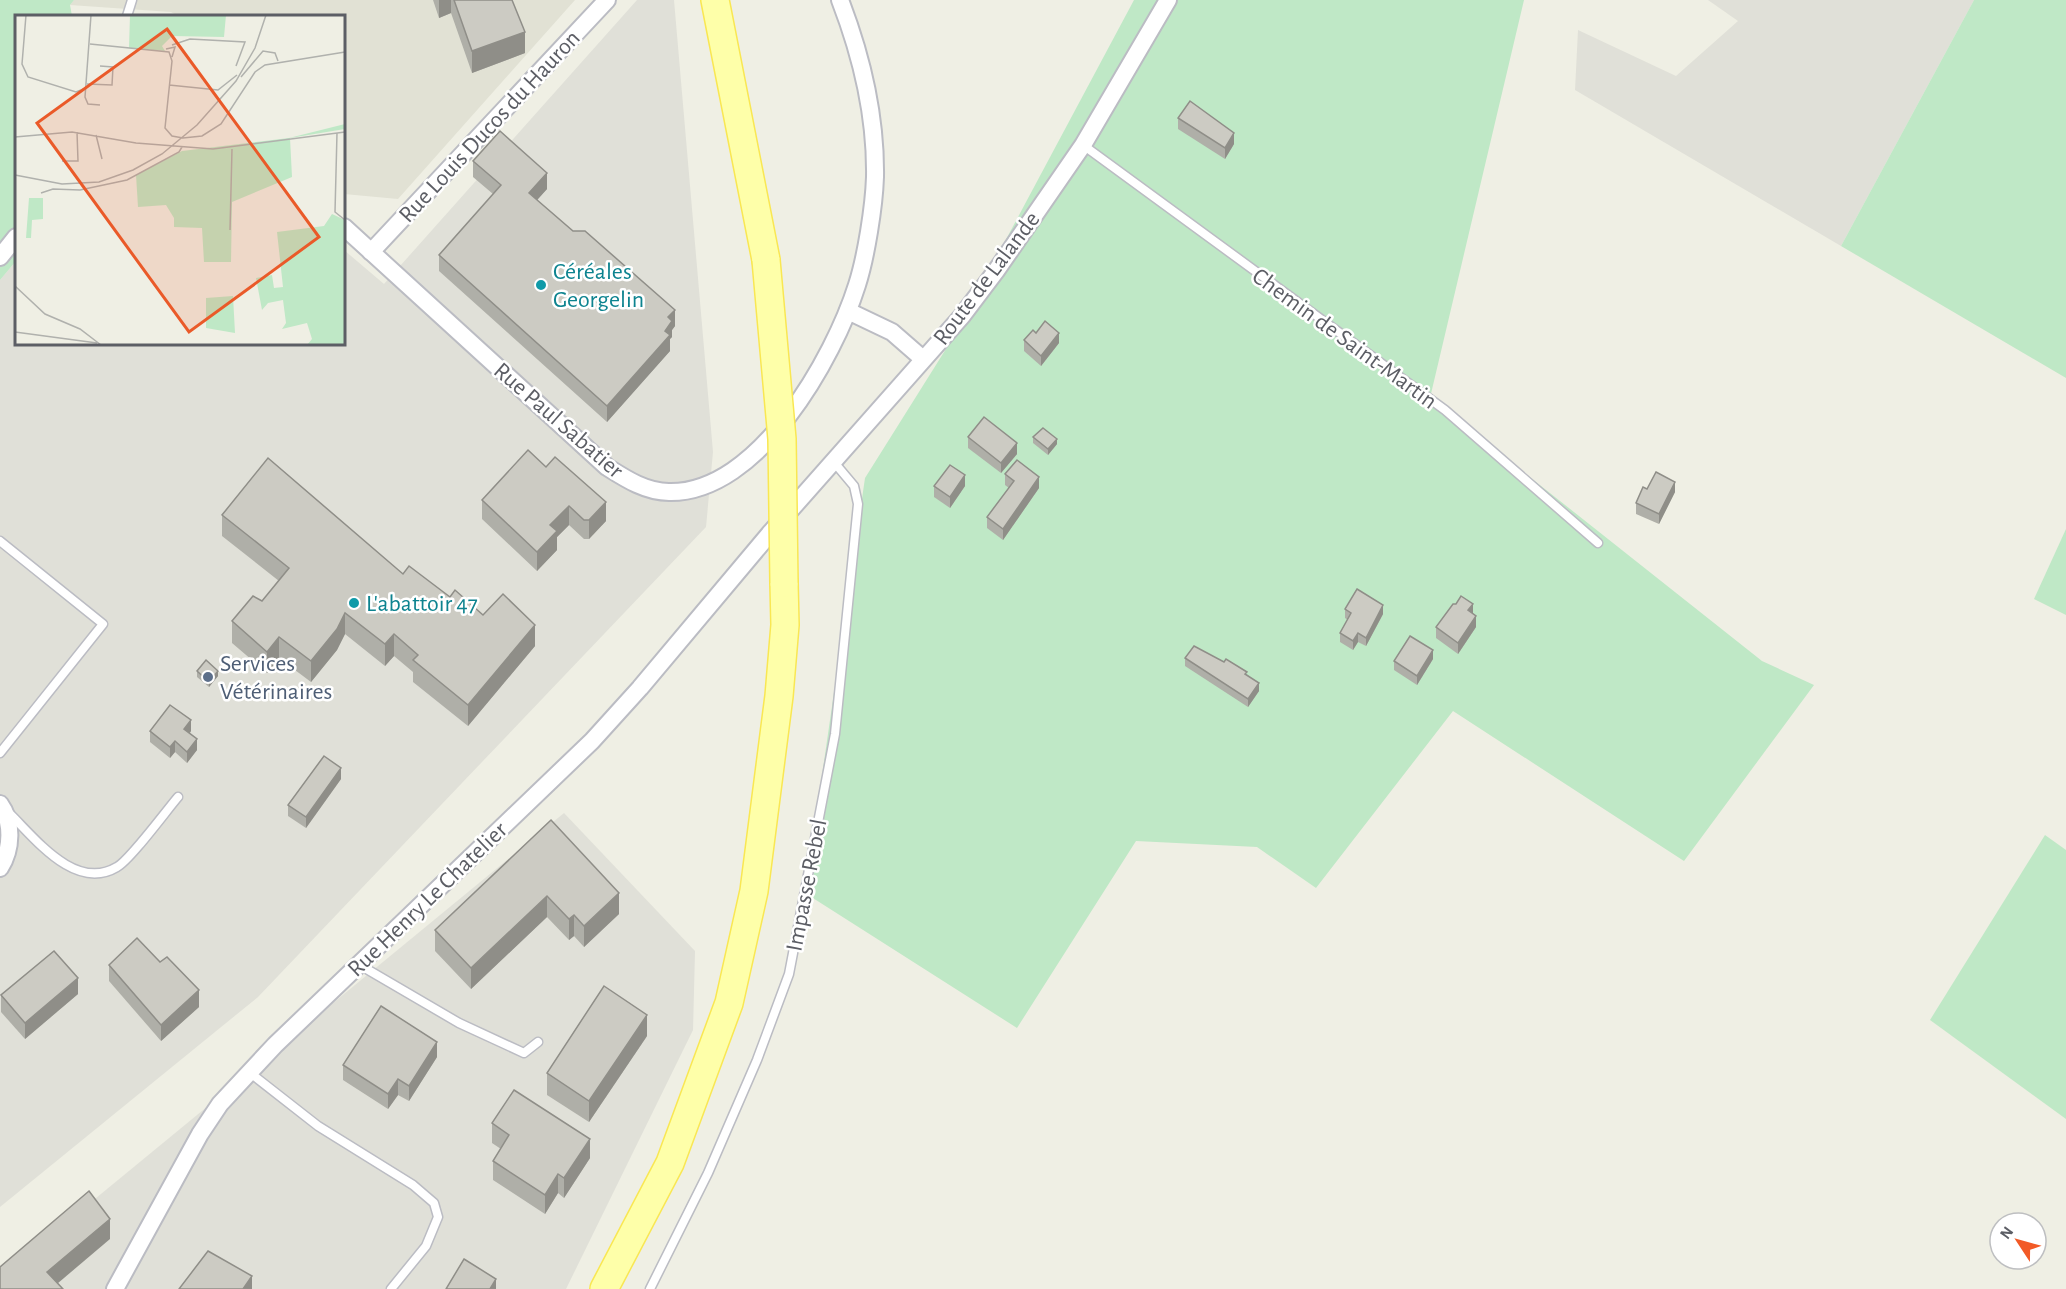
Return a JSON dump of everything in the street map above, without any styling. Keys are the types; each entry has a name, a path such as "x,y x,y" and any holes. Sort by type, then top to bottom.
{"main road":[{"path":"604,1289 670,1163 729,1003 754,891 779,696 785,625 782,439 766,261 715,0"}],"street":[{"name":"Rue Louis Ducos du Hauron","path":"371,252 607,0"},
{"name":"Rue Paul Sabatier","path":"345,228 607,467 632,483 668,493 682,492 719,480 744,465 756,453 801,395 848,311 864,254 875,178 870,101 858,46 840,0"},
{"name":"Route de Lalande","path":"771,532 962,316 996,271 1083,145 1168,0"},
{"path":"0,257 15,238"},
{"path":"848,311 892,332 924,359"},
{"name":"Rue Henry Le Chatelier","path":"115,1289 200,1134 220,1104 249,1072 358,964 592,741 640,688 771,532"},
{"path":"0,868 8,846 9,822 1,805"}],"lane":[{"path":"127,15 132,0"},
{"name":"Chemin de Saint-Martin","path":"1083,145 1445,410 1598,543"},
{"name":"Impasse Rebel","path":"650,1289 708,1173 757,1060 789,974 835,734 858,504 854,486 833,461"},
{"path":"0,542 103,624 0,753"},
{"path":"1,805 55,857 84,872 101,873 118,867 178,797"},
{"path":"358,964 459,1023 524,1053 538,1042"},
{"path":"249,1072 318,1126 413,1185 434,1203 438,1216 426,1246 392,1289"}],"shaded area":[{"path":"74,0 575,0 398,199 345,194 345,15 176,15 171,12 70,5"},
{"path":"637,0 674,0 713,452 706,527 258,997 0,1207 0,280 15,262 15,345 345,345 345,251 384,284"},
{"path":"1708,0 1974,0 1841,246 1575,90 1578,30 1676,76 1738,21"},
{"path":"564,813 695,951 693,1030 566,1289 0,1289 0,1277"}],"green space":[{"path":"0,0 74,0 70,5 72,15 15,15 15,262 0,280"},
{"path":"1134,0 1524,0 1430,398 1762,661 1814,685 1684,861 1453,711 1316,888 1257,847 1136,841 1017,1028 805,893 865,478 956,333"},
{"path":"1974,0 2066,0 2066,378 1841,246"},
{"path":"2066,529 2066,615 2034,599"},
{"path":"2045,835 2066,850 2066,1119 1930,1020"}],"building":[{"path":"454,0 512,0 525,32 472,51"},
{"path":"1190,101 1234,133 1225,148 1178,118"},
{"name":"Céréales Georgelin","path":"500,131 547,173 529,193 573,231 585,231 675,310 668,317 672,321 665,331 670,335 607,406 439,255 501,185 473,161"},
{"path":"1045,321 1059,333 1041,356 1024,340 1033,330 1036,333"},
{"path":"984,417 1017,443 1001,463 968,437"},
{"path":"1043,428 1057,439 1048,449 1033,437"},
{"path":"528,450 546,467 555,457 606,502 589,520 584,520 569,506 550,525 557,531 537,552 482,500"},
{"name":"L'abattoir 47","path":"268,458 403,574 409,566 450,597 455,590 483,615 503,594 535,625 468,705 413,660 418,655 394,634 385,644 345,613 337,629 311,661 279,637 267,652 232,621 253,596 262,601 289,568 222,515"},
{"path":"1017,460 1039,477 1003,529 987,517 1014,481 1005,474"},
{"path":"950,465 965,475 950,497 934,486"},
{"path":"1656,472 1675,482 1659,514 1636,503 1643,487 1647,489"},
{"path":"1357,589 1383,605 1366,638 1358,633 1353,641 1340,633 1351,613 1345,609"},
{"path":"1461,596 1473,604 1468,610 1476,616 1458,643 1436,627"},
{"path":"1410,636 1433,650 1417,676 1394,661"},
{"path":"1194,646 1224,662 1226,659 1247,672 1245,674 1259,683 1248,699 1185,658"},
{"path":"206,660 218,671 209,682 197,671"},
{"path":"170,705 191,720 184,729 197,739 187,752 175,741 170,747 150,731"},
{"path":"324,756 341,768 306,817 288,805"},
{"path":"551,820 619,893 584,926 574,915 569,919 547,896 471,968 435,930"},
{"path":"137,938 160,962 167,957 199,990 161,1025 109,965"},
{"path":"54,951 78,978 25,1023 1,995"},
{"path":"604,986 647,1015 589,1101 547,1073"},
{"path":"381,1006 437,1042 409,1086 398,1079 388,1094 343,1065"},
{"path":"514,1090 590,1139 564,1178 558,1174 545,1195 493,1161 509,1135 492,1123"},
{"path":"89,1191 110,1219 47,1272 63,1289 0,1289 0,1267"},
{"path":"208,1251 252,1276 243,1289 179,1289"},
{"path":"464,1259 496,1279 490,1289 446,1289"}],"place":[{"name":"Céréales Georgelin","path":"541,285"},
{"name":"L'abattoir 47","path":"354,603"},
{"name":"Services Vétérinaires","path":"208,677"}]}
